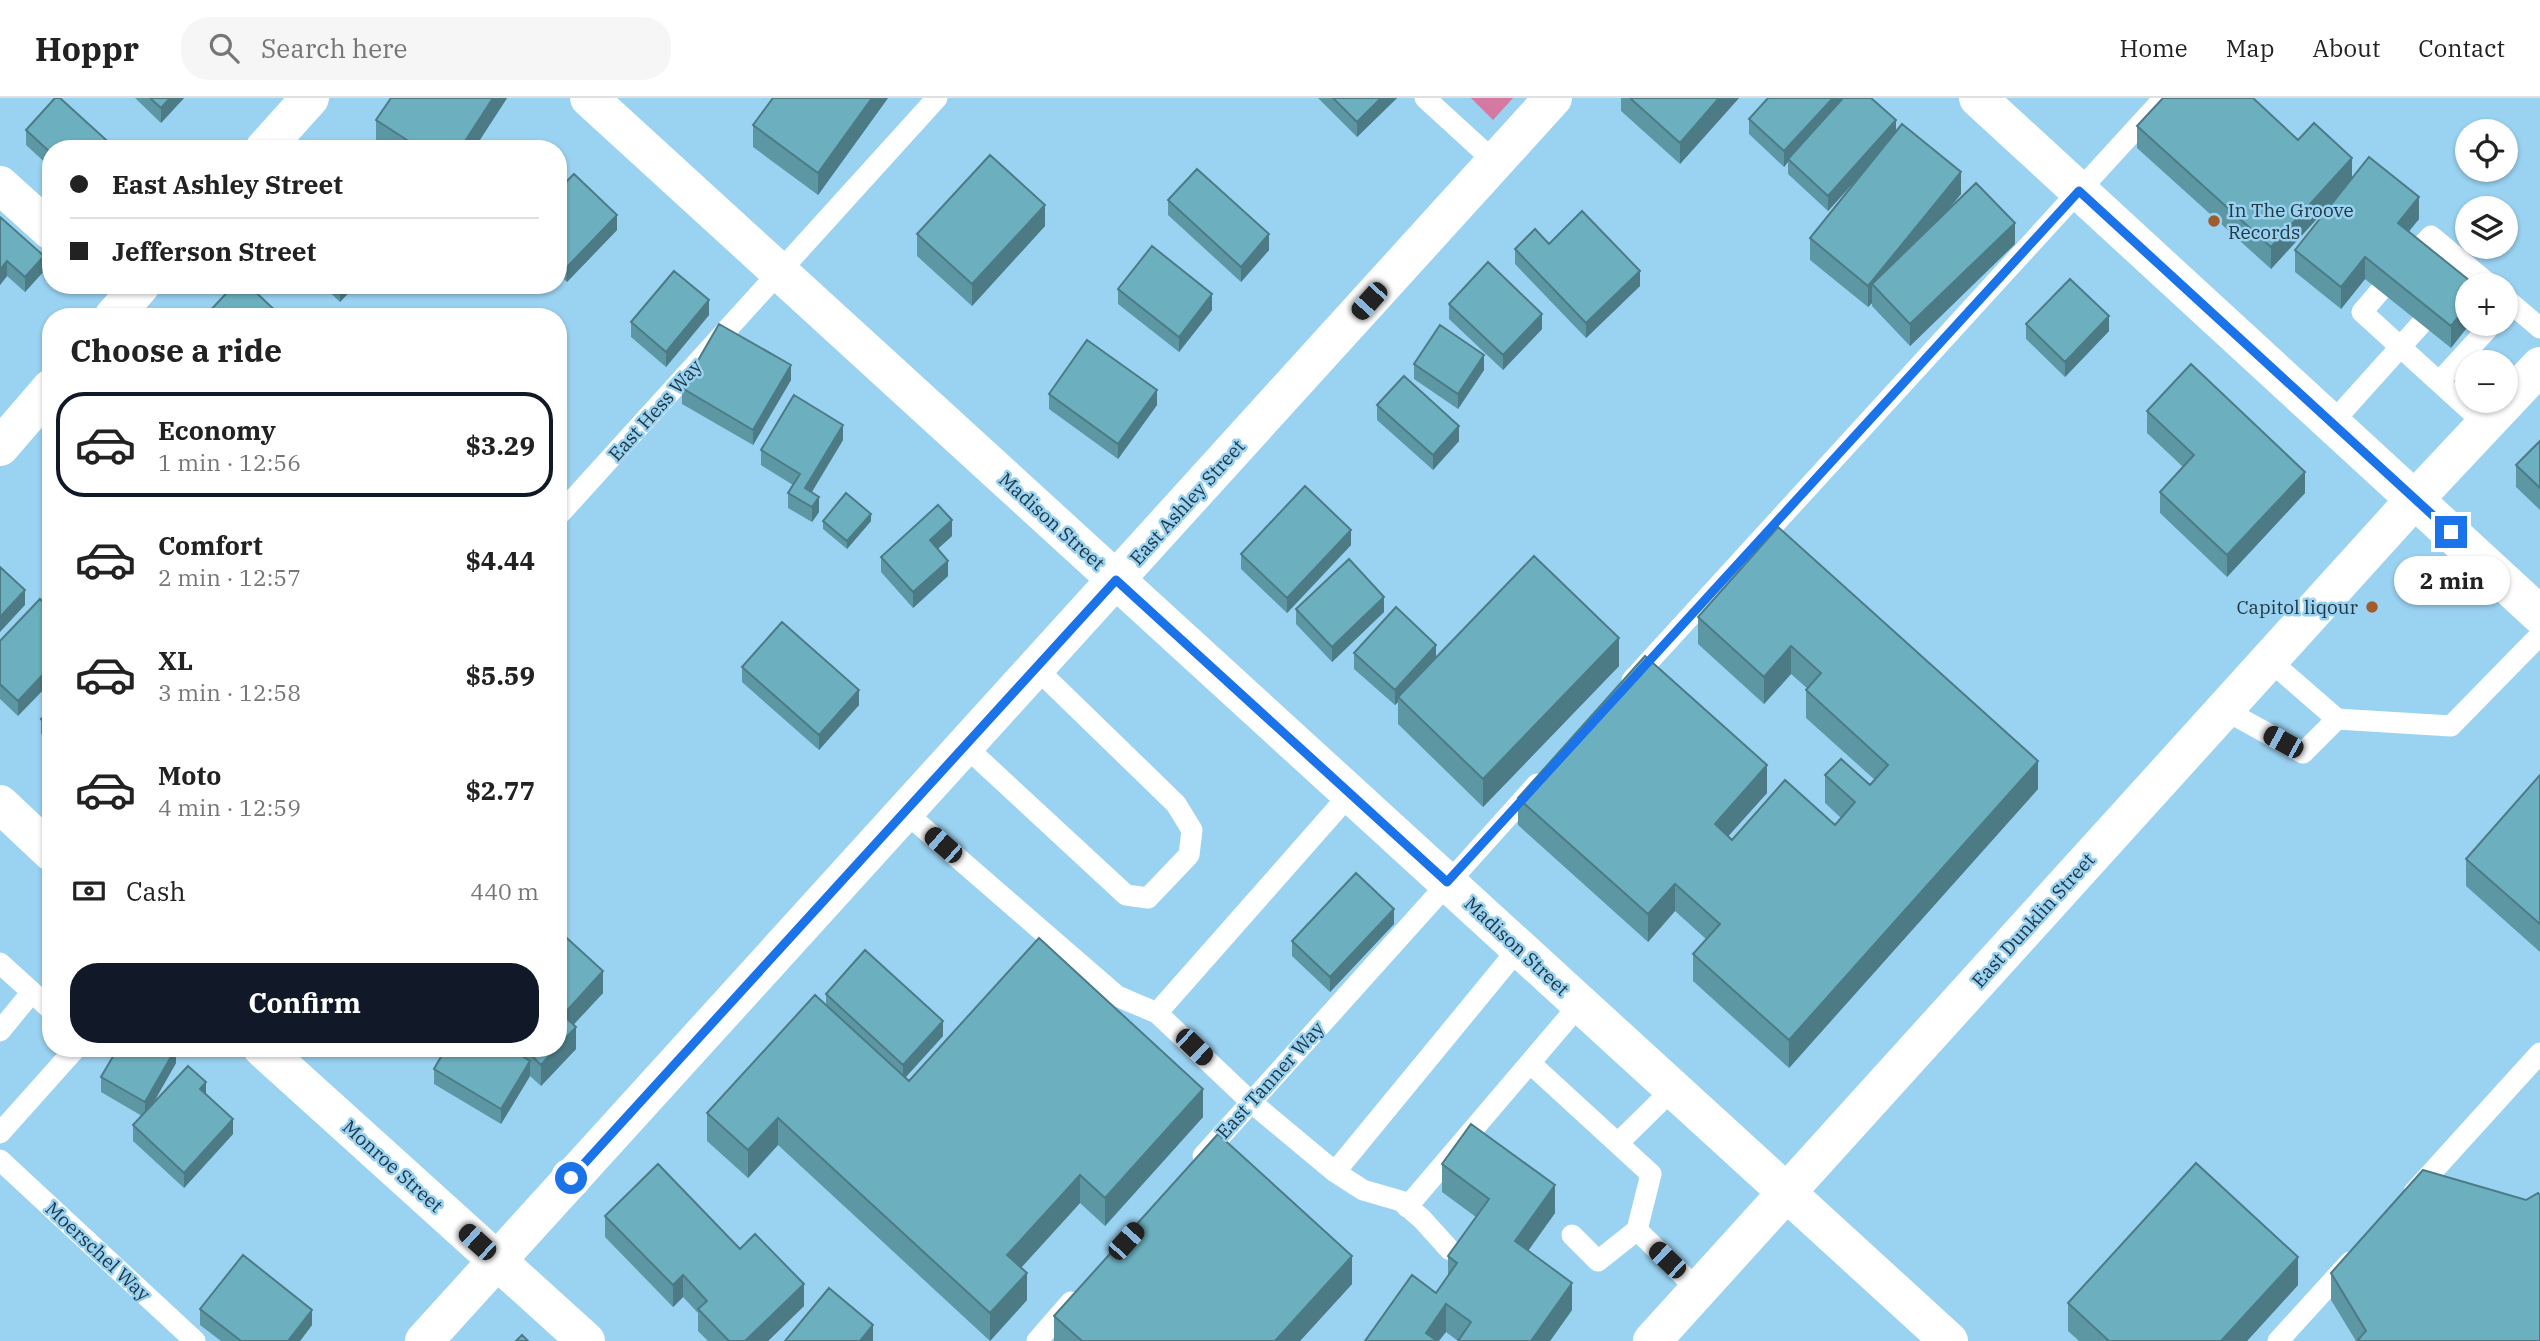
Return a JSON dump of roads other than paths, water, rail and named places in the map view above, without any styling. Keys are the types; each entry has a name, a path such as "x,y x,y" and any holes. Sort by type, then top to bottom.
{"street":[{"path":"272,140 310,98"},
{"name":"Madison Street","path":"589,98 1949,1341"},
{"name":"East Ashley Street","path":"424,1341 1553,98"},
{"path":"1978,98 2540,615"},
{"path":"0,185 42,223"},
{"name":"East Dunklin Street","path":"1652,1341 2415,499 2540,366"},
{"path":"0,447 42,398"},
{"path":"0,804 42,844"},
{"name":"Monroe Street","path":"272,1057 586,1341"}],"lane":[{"name":"East Hess Way","path":"567,506 937,98"},
{"path":"1425,98 1495,162"},
{"path":"1617,696 2164,98"},
{"path":"2412,256 2431,236 2476,273"},
{"path":"2452,288 2470,268"},
{"path":"2380,291 2362,312 2485,424"},
{"path":"2518,311 2540,328"},
{"path":"2332,423 2421,324"},
{"path":"2440,382 2481,336"},
{"path":"2269,660 2337,719 2452,726 2540,635"},
{"path":"965,746 1126,895 1149,898 1189,855 1192,830 1176,804 1036,668"},
{"path":"2224,709 2303,753 2337,719"},
{"name":"East Tanner Way","path":"1186,1175 1551,768"},
{"path":"1157,1013 1350,794"},
{"path":"905,812 1117,996 1157,1013 1251,1102 1335,1172 1363,1190 1401,1200 1450,1250"},
{"path":"1335,1172 1519,948"},
{"path":"0,963 42,1001"},
{"path":"0,1031 32,992"},
{"path":"1407,1207 1580,1004"},
{"path":"2400,1208 2540,1053"},
{"path":"0,1133 67,1057"},
{"path":"1530,1063 1651,1174 1637,1230 1598,1261 1572,1235"},
{"path":"1618,1143 1673,1089"},
{"name":"Moerschel Way","path":"0,1160 195,1341"},
{"path":"1637,1230 1698,1290"},
{"path":"2278,1341 2362,1248"},
{"path":"1037,1341 1084,1289"}],"place":[{"name":"In The Groove Records","path":"2214,221"},
{"name":"Capitol liqour","path":"2372,607"}]}
